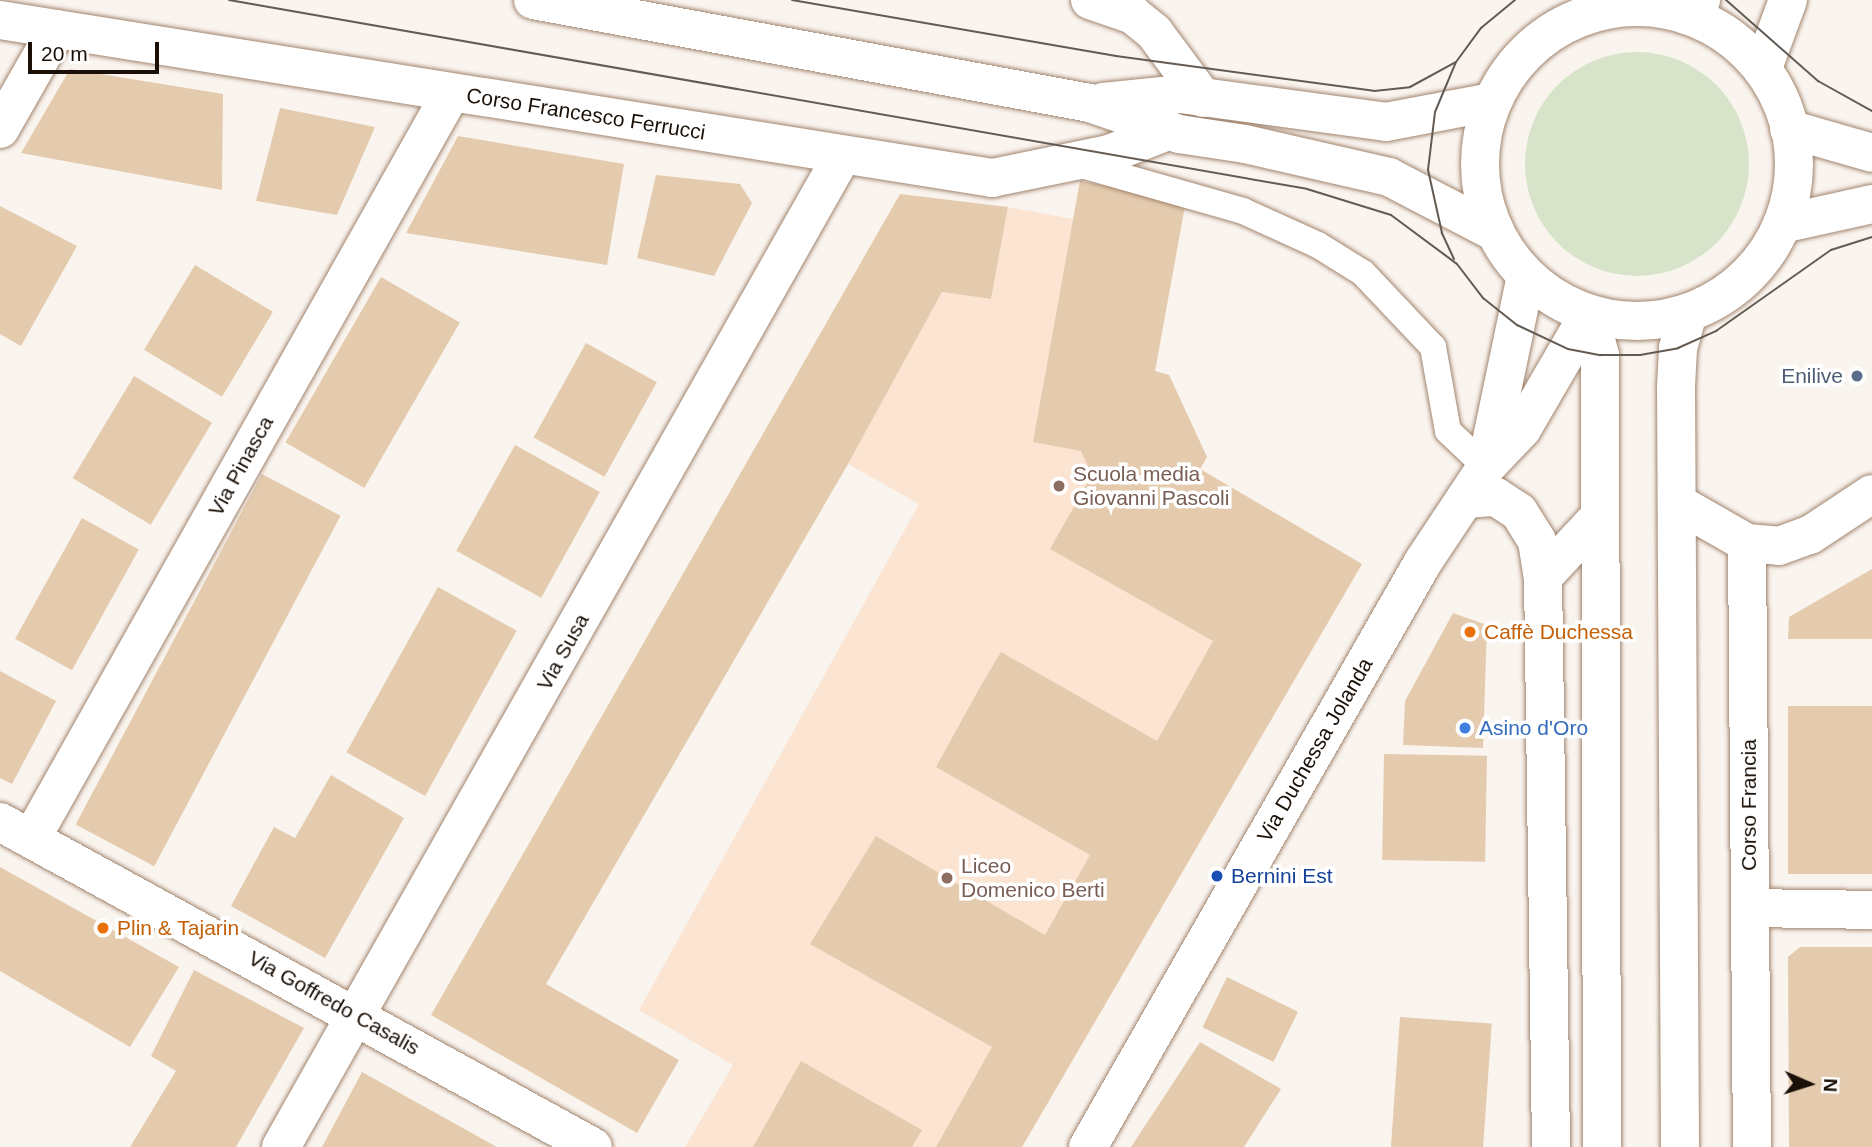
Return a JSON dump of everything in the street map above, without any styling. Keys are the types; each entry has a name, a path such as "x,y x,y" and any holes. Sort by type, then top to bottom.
{"street":[{"path":"533,0 1090,103 1168,131 1389,177 1495,232"},
{"path":"1090,0 1133,15 1154,32 1203,98"},
{"path":"1762,68 1788,0"},
{"path":"1689,5 1728,35 1762,68 1778,94 1789,129 1794,174 1782,225 1758,265 1723,296 1688,313 1659,320 1619,321 1589,314 1555,299 1526,276 1495,232 1482,190 1480,145 1492,102 1516,63 1550,32 1582,8 1689,5"},
{"name":"Corso Francesco Ferrucci","path":"0,20 992,178 1109,154 1168,131"},
{"path":"0,129 57,29"},
{"name":"Via Pinasca","path":"15,830 451,93"},
{"path":"1090,103 1180,94 1386,122 1492,102"},
{"path":"1789,129 1872,153"},
{"name":"Via Susa","path":"281,1147 358,1016 842,156"},
{"path":"1782,225 1872,204"},
{"name":"Via Duchessa Jolanda","path":"1486,467 1526,276"},
{"path":"1680,1147 1678,348 1688,313"},
{"path":"1589,314 1600,355 1602,1147"},
{"name":"Via Duchessa Jolanda","path":"1088,1147 1423,562 1486,467 1522,429 1589,314"},
{"path":"1677,503 1747,543 1779,546 1810,536 1872,494"},
{"path":"1465,499 1496,497 1519,512 1536,541 1544,577 1550,1147"},
{"path":"1544,577 1599,517"},
{"name":"Corso Francia","path":"1747,543 1752,1147"},
{"name":"Via Goffredo Casalis","path":"15,830 593,1147"},
{"path":"1750,908 1872,910"}],"lane":[{"path":"1070,162 1243,211 1318,245 1363,272 1433,347 1448,431 1486,467"}],"shaded area":[{"path":"1080,181 1186,201 1155,371 1169,375 1207,457 1200,469 1362,564 1022,1147 685,1147 733,1065 639,1010 919,504 848,464 942,292 991,299 1008,207 1073,219"}],"green space":[{"path":"1637,52 1659,54 1690,65 1708,77 1724,93 1736,111 1744,131 1749,164 1747,186 1736,217 1724,235 1708,251 1690,263 1670,271 1637,276 1615,274 1584,263 1566,251 1550,235 1538,217 1530,197 1525,164 1527,142 1538,111 1550,93 1566,77 1584,65 1604,57"}],"building":[{"path":"70,69 223,94 222,190 21,153"},
{"path":"280,108 375,127 337,215 256,201"},
{"path":"458,136 624,164 607,265 406,233"},
{"path":"656,175 740,184 752,203 714,276 637,258"},
{"path":"1080,181 1186,200 1155,371 1169,375 1207,457 1200,469 1362,564 1022,1147 936,1147 992,1047 810,944 876,836 1045,935 1090,855 936,767 979,689 1001,652 1157,741 1213,641 1050,549 1092,475 1081,451 1033,442"},
{"path":"900,194 1008,207 991,299 942,292 848,464 546,984 679,1060 637,1133 431,1015"},
{"path":"0,206 77,246 21,346 0,334"},
{"path":"195,265 273,312 222,397 144,350"},
{"path":"381,277 460,322 364,488 286,442"},
{"path":"586,343 657,382 604,477 534,437"},
{"path":"134,376 212,423 151,525 73,478"},
{"path":"515,445 600,492 541,598 456,551"},
{"path":"262,474 341,516 154,866 76,825"},
{"path":"82,518 139,550 72,670 15,639"},
{"path":"1872,569 1872,639 1788,639 1789,617"},
{"path":"438,587 517,631 425,796 346,752"},
{"path":"1453,613 1487,625 1483,748 1403,745 1405,701"},
{"path":"0,671 56,701 12,784 0,778"},
{"path":"1788,706 1872,706 1872,874 1788,874"},
{"path":"1384,754 1487,756 1485,862 1382,860"},
{"path":"331,775 404,818 325,958 231,906 274,827 295,838"},
{"path":"0,867 179,967 130,1047 0,971"},
{"path":"1800,947 1872,947 1872,1147 1789,1147 1788,957"},
{"path":"194,970 304,1028 236,1147 130,1147 176,1071 151,1056"},
{"path":"1227,977 1298,1012 1273,1062 1202,1027"},
{"path":"1400,1017 1492,1023 1483,1147 1391,1147"},
{"path":"1200,1042 1281,1089 1244,1147 1131,1147"},
{"path":"801,1061 922,1130 912,1147 753,1147"},
{"path":"362,1072 497,1147 322,1147"}],"tram line":[{"path":"229,0 1307,189 1391,215 1457,264 1483,298 1517,325 1568,349 1600,355 1640,355 1678,348 1716,331 1831,250 1872,237"},
{"path":"792,0 1116,56 1374,91 1410,87 1456,62 1481,28 1515,0"},
{"path":"1726,0 1818,81 1872,111"},
{"path":"1454,259 1442,233 1428,170 1435,112 1456,62"}],"place":[{"name":"Enilive","path":"1857,376"},
{"name":"Scuola media Giovanni Pascoli","path":"1059,486"},
{"name":"Caffè Duchessa","path":"1470,632"},
{"name":"Asino d'Oro","path":"1465,728"},
{"name":"Bernini Est","path":"1217,876"},
{"name":"Liceo Domenico Berti","path":"947,878"},
{"name":"Plin & Tajarin","path":"103,928"}]}
